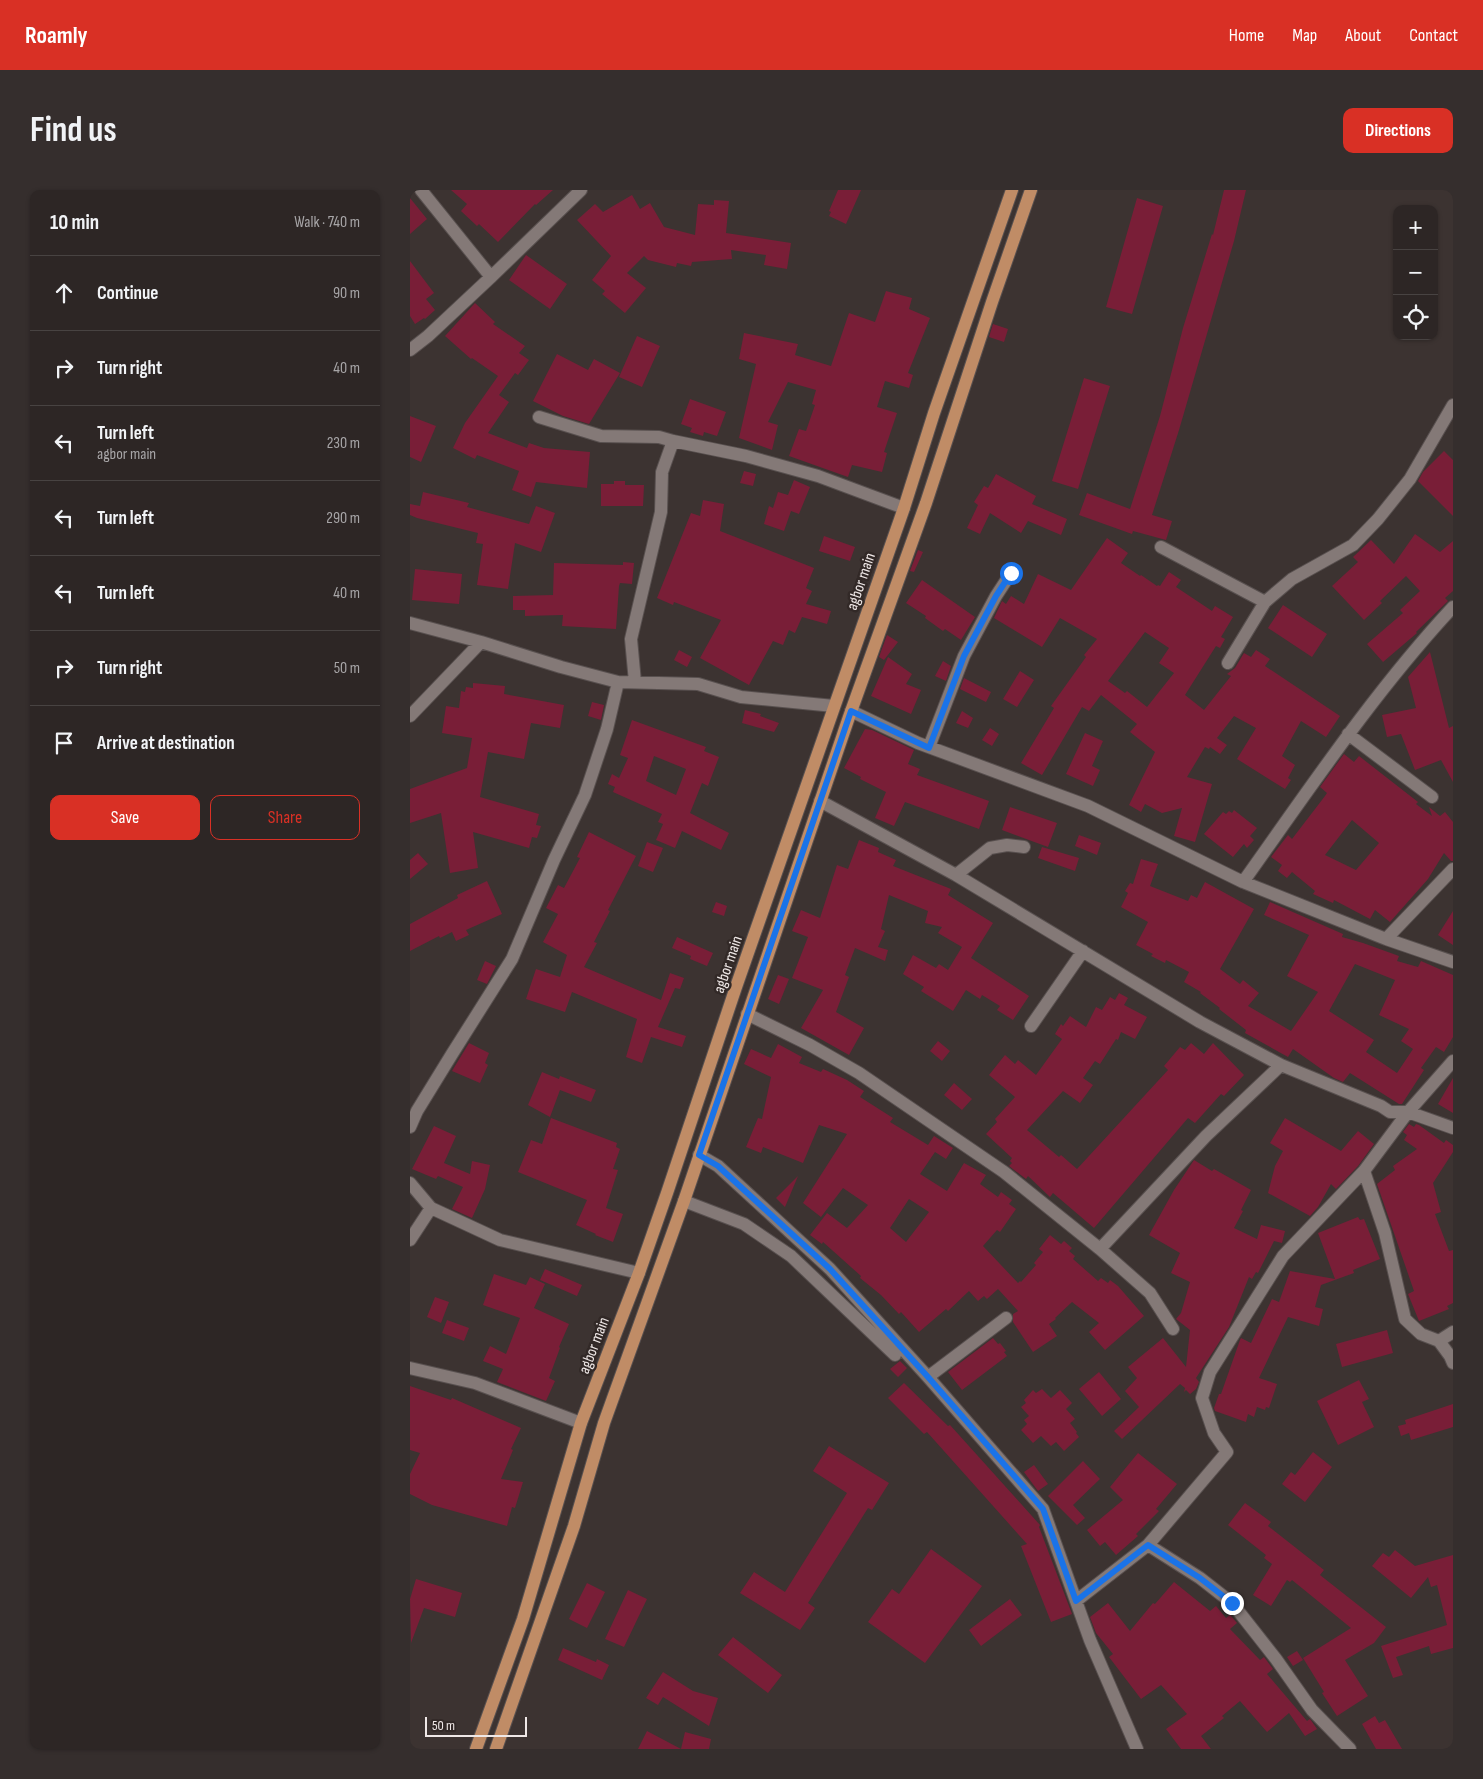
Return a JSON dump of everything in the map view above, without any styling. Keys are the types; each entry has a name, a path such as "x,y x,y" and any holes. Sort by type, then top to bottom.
{"main road":[{"name":"agbor main","path":"476,1749 523,1619 581,1423 639,1273 1012,190"},
{"path":"496,1749 574,1526 604,1424 684,1201 851,711 926,503 1031,190"},
{"path":"776,872 785,873 793,879"},
{"path":"523,1619 532,1620 539,1624"}],"street":[{"path":"421,190 491,277"},
{"path":"410,350 428,336 581,190"},
{"path":"1228,664 1265,602 1292,579 1353,545 1378,520 1410,479 1453,405"},
{"path":"539,417 601,436 659,437 746,456 818,476 904,508"},
{"path":"635,682 631,639 661,512 662,472 673,441"},
{"path":"1161,547 1265,602"},
{"path":"929,748 964,656 996,596 1011,573"},
{"path":"1243,882 1348,734 1436,625 1453,607"},
{"path":"410,623 618,682 698,684 741,697 834,706"},
{"path":"410,716 481,642"},
{"path":"410,1127 437,1078 512,959 554,860 585,795 607,730 618,682"},
{"path":"851,711 929,748 1088,806 1243,882 1386,940 1453,962"},
{"path":"1348,734 1432,797"},
{"path":"820,801 956,875 1200,1022 1282,1065 1381,1106 1390,1112 1408,1112 1453,1128"},
{"path":"956,875 990,848 1007,845 1024,847"},
{"path":"1386,940 1453,869"},
{"path":"1031,1026 1083,951"},
{"path":"747,1014 810,1045 859,1073 1004,1172 1100,1249 1150,1294 1173,1329"},
{"path":"1076,1601 1148,1545 1227,1452 1214,1432 1202,1398 1210,1372 1284,1256 1364,1171 1408,1112 1453,1061"},
{"path":"1100,1249 1206,1136 1282,1065"},
{"path":"699,1155 718,1166 830,1269 928,1377 1043,1509 1090,1640 1138,1749"},
{"path":"1364,1171 1385,1233 1405,1319 1421,1334 1439,1341 1450,1356 1453,1364"},
{"path":"410,1183 431,1208 500,1240 639,1273"},
{"path":"684,1201 744,1224 791,1256 895,1355"},
{"path":"410,1240 431,1208"},
{"path":"928,1377 1006,1318"},
{"path":"1439,1341 1453,1332"},
{"path":"410,1368 475,1383 581,1423"},
{"path":"1148,1545 1200,1578 1232,1603 1276,1659 1312,1710 1350,1749"}],"building":[{"path":"451,190 553,190 535,204 498,242 479,224 477,226 461,211 467,204"},
{"path":"838,190 861,190 846,224 829,216 831,212 829,211"},
{"path":"1224,190 1246,190 1234,241 1152,515 1172,521 1166,540 1133,531 1132,534 1079,515 1087,493 1130,509 1160,416 1183,328 1213,235"},
{"path":"632,195 640,209 650,203 664,227 695,235 698,204 714,205 714,200 729,201 726,233 791,243 787,269 764,265 766,255 731,250 732,259 692,262 691,266 677,263 676,267 648,260 644,256 627,273 646,288 625,313 602,294 605,291 592,280 611,256 577,220 595,204 603,212"},
{"path":"410,198 427,219 410,234"},
{"path":"1137,198 1163,206 1132,314 1106,307"},
{"path":"526,255 567,284 550,309 509,280"},
{"path":"410,261 434,293 426,299 435,310 425,319 415,324 410,316"},
{"path":"886,291 912,298 909,309 930,318 908,373 913,375 909,388 885,381 877,407 897,413 884,452 887,453 882,472 852,465 848,477 789,456 799,429 806,431 815,405 812,404 816,390 788,382 768,422 778,425 772,450 739,438 756,364 739,359 744,333 798,344 795,355 831,366 849,313 875,322"},
{"path":"475,303 495,322 493,324 525,346 519,353 529,360 518,375 515,373 499,395 509,402 488,433 527,448 529,443 544,448 590,452 587,488 536,482 531,497 512,490 519,471 477,455 475,459 453,448 465,423 498,376 471,359 445,336"},
{"path":"993,324 1008,329 1004,342 989,337"},
{"path":"637,336 660,346 642,387 619,377"},
{"path":"557,354 588,370 594,359 620,373 589,424 563,416 533,401"},
{"path":"1084,378 1110,386 1078,489 1052,481"},
{"path":"690,399 726,412 717,436 704,432 703,436 690,432 692,428 681,424"},
{"path":"410,416 436,426 421,462 410,457"},
{"path":"1444,451 1453,460 1453,516 1418,481 1423,472"},
{"path":"744,471 756,474 753,486 740,483"},
{"path":"996,474 1036,496 1032,504 1067,519 1061,535 1028,521 1021,533 990,513 980,534 967,528 978,505 974,502 984,486 988,488"},
{"path":"794,480 810,487 799,514 791,511 784,531 764,524 769,506 773,508 778,492 788,495"},
{"path":"614,481 625,481 625,485 644,485 643,506 601,506 601,484 614,484"},
{"path":"423,492 469,503 467,507 529,524 536,506 555,513 541,552 515,543 508,589 477,585 483,544 476,543 478,533 410,515 410,504 420,506"},
{"path":"703,500 724,504 720,531 814,568 806,588 812,591 806,604 831,611 827,624 802,617 795,633 789,630 783,645 773,641 749,685 700,658 721,620 674,602 673,605 657,598 691,513 700,516"},
{"path":"1415,534 1440,552 1453,541 1453,591 1445,598 1448,601 1417,633 1383,662 1367,644 1403,613 1400,610 1420,591 1406,576 1380,601 1382,603 1364,620 1332,586 1358,562 1353,557 1371,540 1394,564"},
{"path":"824,536 855,547 850,561 819,551"},
{"path":"1107,538 1128,553 1121,563 1140,576 1160,586 1169,572 1181,580 1176,587 1212,611 1215,606 1233,617 1221,637 1225,639 1220,648 1216,646 1185,695 1204,710 1231,676 1227,674 1235,668 1244,653 1251,657 1256,650 1270,659 1265,666 1340,716 1326,737 1301,721 1282,756 1295,765 1288,778 1291,780 1285,789 1237,759 1256,728 1234,716 1217,738 1227,745 1220,754 1210,747 1209,749 1205,747 1187,777 1212,784 1195,842 1174,836 1182,808 1162,813 1145,804 1141,812 1129,805 1155,752 1130,732 1137,724 1101,695 1089,711 1082,707 1042,775 1021,763 1054,708 1051,706 1086,657 1084,655 1097,639 1060,618 1042,647 994,618 1002,601 1006,604 1011,596 1024,604 1038,574 1071,590","holes":["1145,632 1169,648 1159,663 1174,673 1147,707 1127,691 1125,693 1108,681"]},
{"path":"918,550 923,552 914,572 910,571"},
{"path":"623,562 634,563 632,584 620,583 616,629 562,626 563,615 525,616 525,610 513,610 513,596 553,595 554,563 623,565"},
{"path":"415,569 462,574 459,604 412,600"},
{"path":"922,580 975,617 961,640 945,629 943,631 925,618 926,616 906,603"},
{"path":"1283,605 1327,634 1312,657 1268,628"},
{"path":"887,635 898,642 884,660 879,657"},
{"path":"679,650 692,657 687,667 674,660"},
{"path":"1430,652 1449,728 1453,726 1453,782 1441,760 1415,770 1401,734 1387,737 1382,715 1416,708 1408,677"},
{"path":"888,657 912,674 906,684 921,690 911,714 871,696"},
{"path":"943,661 951,666 946,681 935,676"},
{"path":"1020,671 1034,680 1017,707 1003,699"},
{"path":"964,678 991,692 986,702 960,689"},
{"path":"473,683 505,686 504,694 564,705 560,728 531,723 524,759 488,752 480,797 539,814 536,825 541,826 537,838 532,837 529,848 473,832 478,868 450,873 441,813 410,823 410,789 467,768 472,738 442,733 446,706 459,708 461,691 465,692 466,687 473,688"},
{"path":"592,702 604,705 601,720 588,716"},
{"path":"745,710 761,714 760,716 779,723 774,732 742,723"},
{"path":"962,711 973,718 968,728 956,723"},
{"path":"632,720 706,747 704,751 719,757 708,786 702,783 690,813 729,833 721,850 682,831 675,848 656,840 663,824 658,822 662,814 613,792 615,787 608,784 612,774 619,778 628,758 620,755","holes":["654,756 686,769 676,795 646,781"]},
{"path":"990,728 999,734 992,746 982,740"},
{"path":"865,729 872,730 914,750 908,764 920,769 917,775 989,801 979,829 905,802 894,826 875,818 886,792 860,779 861,777 844,768"},
{"path":"1085,733 1103,741 1092,766 1100,770 1093,786 1066,774"},
{"path":"1344,754 1354,762 1359,756 1418,802 1416,804 1432,816 1429,807 1440,816 1445,812 1453,822 1453,861 1444,853 1428,879 1390,922 1375,910 1370,919 1334,900 1333,903 1313,894 1315,891 1292,872 1287,878 1278,871 1282,865 1271,857 1288,835 1292,839 1325,796 1327,793 1320,787","holes":["1352,820 1379,843 1356,870 1325,855"]},
{"path":"1010,807 1057,823 1048,847 1002,830"},
{"path":"1234,810 1257,828 1250,836 1254,840 1247,848 1244,844 1233,857 1204,834 1223,812 1226,814 1229,811 1232,813"},
{"path":"589,832 636,856 608,910 610,911 594,942 597,943 584,967 661,1000 670,973 684,978 680,989 675,988 658,1027 686,1036 682,1047 651,1037 642,1063 626,1057 637,1019 572,992 565,1012 526,999 536,969 560,977 567,955 543,942 558,914 546,908 558,885 564,888 580,858 577,857"},
{"path":"1079,835 1101,843 1097,855 1075,846"},
{"path":"859,840 879,848 878,852 896,860 893,866 951,889 948,895 993,923 971,958 1029,996 1013,1020 997,1010 1000,1006 982,995 980,999 966,990 953,1011 921,991 924,987 903,974 913,955 936,968 939,964 948,970 962,947 938,933 942,927 925,923 928,911 889,895 881,929 885,931 878,947 888,950 885,961 855,948 845,975 849,977 836,1012 864,1028 849,1055 801,1028 823,990 792,978 808,937 792,931 801,910 820,918 837,865 848,869"},
{"path":"647,842 663,848 653,872 638,866"},
{"path":"1042,847 1079,858 1075,871 1038,858"},
{"path":"418,853 428,864 410,879 410,860"},
{"path":"1141,859 1158,864 1150,886 1188,901 1191,895 1197,898 1205,882 1254,909 1220,969 1240,984 1243,980 1259,993 1248,1006 1291,1031 1318,992 1287,976 1309,935 1264,915 1270,902 1343,934 1342,937 1399,956 1397,961 1418,967 1421,961 1453,975 1453,1037 1444,1052 1436,1047 1421,1068 1424,1070 1402,1104 1399,1104 1350,1073 1343,1082 1334,1078 1293,1049 1288,1057 1245,1033 1246,1030 1201,992 1184,982 1189,972 1166,960 1165,963 1151,956 1153,954 1136,945 1148,922 1121,907 1128,893 1125,891 1130,883 1133,884","holes":["1355,964 1395,980 1379,1015 1409,1029 1401,1041 1413,1049 1397,1073 1366,1052 1374,1040 1329,1011"]},
{"path":"487,881 502,914 466,930 469,935 456,941 452,932 440,938 439,936 410,951 410,924 458,898 457,895"},
{"path":"716,902 727,906 724,916 712,912"},
{"path":"1453,911 1453,945 1438,935"},
{"path":"677,937 713,953 707,966 690,959 691,956 672,948"},
{"path":"485,961 496,966 487,984 477,980"},
{"path":"778,975 789,979 779,1004 768,999"},
{"path":"1119,993 1128,998 1124,1005 1147,1017 1135,1039 1121,1032 1118,1040 1116,1039 1100,1064 1095,1061 1083,1078 1093,1085 1080,1103 1063,1091 1027,1130 1059,1157 1061,1155 1077,1169 1168,1070 1164,1066 1180,1047 1185,1050 1191,1043 1204,1054 1213,1043 1244,1075 1224,1096 1221,1094 1195,1123 1188,1118 1094,1228 1053,1193 1050,1197 1028,1176 1026,1179 1009,1166 1012,1163 1010,1161 1012,1158 986,1134 997,1122 995,1119 1015,1097 989,1075 1005,1055 1015,1064 1018,1060 1036,1075 1062,1039 1055,1034 1061,1024 1063,1026 1070,1016 1086,1027 1096,1007 1102,1010 1110,997 1115,1000"},
{"path":"938,1041 950,1051 942,1061 930,1051"},
{"path":"469,1043 489,1053 485,1063 488,1065 480,1083 452,1071"},
{"path":"778,1044 802,1057 799,1063 821,1072 823,1069 847,1080 864,1091 860,1097 893,1118 890,1122 928,1145 934,1136 953,1148 946,1159 935,1152 920,1174 947,1191 964,1163 986,1175 980,1184 998,1197 1001,1192 1012,1200 1009,1204 1016,1209 1000,1232 997,1230 983,1246 1018,1283 1036,1265 1034,1263 1043,1252 1039,1249 1050,1235 1061,1244 1064,1241 1072,1248 1069,1251 1075,1256 1073,1259 1098,1281 1101,1278 1108,1283 1110,1280 1118,1286 1144,1316 1105,1350 1089,1332 1099,1323 1072,1302 1049,1324 1057,1336 1033,1352 1013,1322 1013,1314 1018,1311 998,1289 987,1299 984,1296 978,1301 969,1291 948,1311 946,1309 919,1332 901,1312 899,1314 823,1242 822,1244 810,1235 827,1213 847,1228 868,1205 843,1188 821,1217 803,1203 847,1134 819,1125 803,1163 763,1147 761,1153 746,1147 758,1118 762,1119 771,1077 744,1064 751,1049 771,1058","holes":["909,1199 929,1212 906,1242 890,1228"]},
{"path":"542,1072 559,1079 560,1076 596,1090 591,1102 560,1090 550,1117 528,1105"},
{"path":"1453,1078 1453,1113 1438,1104"},
{"path":"954,1083 972,1099 962,1110 944,1095"},
{"path":"551,1118 617,1143 616,1147 620,1149 613,1169 618,1170 606,1208 623,1214 613,1242 576,1225 587,1200 518,1172 531,1140 542,1144"},
{"path":"1285,1118 1341,1151 1358,1131 1374,1144 1358,1166 1336,1189 1331,1184 1318,1207 1310,1216 1268,1193 1275,1166 1283,1151 1270,1143"},
{"path":"1409,1124 1414,1127 1416,1124 1419,1125 1444,1143 1446,1140 1453,1145 1453,1152 1433,1183 1441,1212 1435,1214 1449,1251 1453,1250 1453,1303 1447,1306 1449,1309 1419,1321 1408,1294 1414,1291 1377,1184 1395,1170 1393,1166 1417,1149 1404,1140 1407,1135 1403,1132"},
{"path":"434,1126 456,1136 444,1163 470,1174 472,1161 490,1165 485,1189 472,1218 452,1209 463,1187 438,1176 436,1179 412,1169"},
{"path":"1194,1160 1251,1190 1234,1228 1257,1239 1261,1225 1285,1231 1282,1243 1274,1241 1258,1273 1256,1272 1252,1279 1249,1277 1229,1327 1196,1378 1199,1382 1196,1389 1190,1394 1186,1390 1184,1392 1185,1388 1180,1384 1122,1439 1114,1431 1139,1407 1125,1391 1137,1378 1128,1367 1163,1338 1186,1367 1190,1330 1176,1319 1181,1313 1190,1282 1171,1273 1180,1253 1149,1235 1174,1190"},
{"path":"798,1176 785,1207 776,1198"},
{"path":"1358,1217 1360,1220 1364,1219 1380,1259 1353,1270 1354,1273 1321,1285 1315,1307 1323,1309 1319,1326 1288,1317 1259,1378 1277,1384 1269,1408 1266,1407 1265,1410 1257,1407 1254,1417 1248,1414 1246,1422 1215,1411 1214,1408 1241,1338 1251,1343 1272,1299 1279,1302 1290,1271 1335,1279 1318,1233"},
{"path":"545,1269 582,1285 577,1296 540,1280"},
{"path":"494,1274 526,1285 530,1277 545,1284 534,1308 569,1324 549,1378 555,1381 546,1401 497,1382 503,1369 483,1361 490,1346 506,1354 520,1318 483,1305"},
{"path":"435,1297 449,1302 441,1323 427,1317"},
{"path":"447,1320 469,1328 464,1341 442,1333"},
{"path":"1387,1330 1393,1353 1342,1367 1336,1344"},
{"path":"993,1338 998,1344 1000,1343 1007,1356 962,1390 948,1372"},
{"path":"900,1361 907,1368 898,1377 890,1369"},
{"path":"1099,1372 1121,1399 1102,1416 1079,1389"},
{"path":"1359,1380 1369,1399 1362,1402 1374,1427 1338,1445 1317,1401"},
{"path":"904,1383 948,1426 950,1425 1040,1525 1039,1527 1072,1614 1051,1622 1021,1546 1027,1544 927,1432 924,1434 888,1398"},
{"path":"410,1386 451,1400 452,1398 521,1428 511,1449 513,1450 501,1479 523,1482 515,1508 512,1507 507,1526 432,1505 410,1494 410,1474 420,1453 410,1450"},
{"path":"1042,1389 1051,1398 1060,1390 1072,1403 1066,1409 1075,1419 1070,1423 1079,1437 1064,1451 1056,1442 1051,1446 1041,1436 1033,1443 1021,1430 1027,1424 1024,1420 1029,1416 1021,1407 1026,1403 1024,1400 1033,1390 1036,1393"},
{"path":"1453,1404 1453,1427 1411,1440 1409,1433 1401,1436 1398,1426 1406,1424 1405,1420"},
{"path":"829,1446 889,1483 872,1510 868,1508 808,1603 815,1608 800,1630 740,1593 754,1572 785,1592 847,1493 813,1471"},
{"path":"1313,1452 1332,1467 1305,1502 1282,1484 1291,1472 1295,1475"},
{"path":"1138,1453 1177,1484 1156,1509 1159,1511 1136,1534 1138,1536 1116,1555 1105,1542 1100,1546 1087,1530 1123,1500 1110,1487"},
{"path":"1083,1461 1100,1479 1073,1505 1085,1518 1077,1525 1048,1496"},
{"path":"1034,1465 1048,1484 1038,1491 1024,1472"},
{"path":"1245,1503 1271,1522 1268,1526 1324,1570 1320,1575 1386,1627 1374,1643 1345,1660 1368,1696 1337,1716 1303,1658 1351,1628 1292,1580 1290,1582 1287,1580 1271,1606 1253,1595 1272,1564 1264,1558 1266,1555 1228,1525"},
{"path":"931,1549 982,1586 925,1663 868,1622 892,1589 899,1594"},
{"path":"1395,1550 1415,1566 1453,1555 1453,1648 1431,1654 1429,1646 1396,1657 1403,1675 1393,1678 1381,1646 1447,1625 1437,1585 1431,1587 1428,1577 1411,1598 1372,1566 1383,1553 1389,1557"},
{"path":"416,1579 462,1593 455,1617 424,1608 411,1643 410,1599"},
{"path":"1174,1582 1210,1611 1216,1606 1226,1618 1230,1615 1237,1623 1230,1629 1260,1660 1264,1657 1273,1669 1267,1674 1307,1721 1310,1719 1317,1729 1305,1736 1289,1713 1267,1732 1240,1701 1222,1716 1224,1718 1201,1736 1211,1749 1181,1749 1166,1729 1187,1714 1161,1685 1141,1699 1109,1657 1113,1654 1096,1633 1090,1617 1108,1603 1130,1631 1153,1603 1155,1604"},
{"path":"587,1583 605,1592 587,1628 569,1619"},
{"path":"628,1590 647,1599 624,1647 605,1639"},
{"path":"1010,1599 1022,1615 981,1646 969,1630"},
{"path":"733,1637 782,1675 768,1693 718,1655"},
{"path":"563,1648 596,1662 597,1659 609,1665 602,1680 558,1660"},
{"path":"1297,1651 1303,1660 1293,1666 1287,1657"},
{"path":"663,1672 693,1691 718,1698 709,1726 663,1697 658,1705 646,1698"},
{"path":"1375,1716 1379,1723 1385,1720 1402,1749 1376,1749 1362,1724"},
{"path":"647,1731 681,1749 638,1749"},
{"path":"685,1732 711,1739 709,1749 681,1749"}],"route":[{"path":"1011,573 996,596 964,656 929,748 851,711 699,1155 718,1166 830,1269 928,1377 1043,1509 1076,1601 1148,1545 1200,1578 1232,1603"}]}
